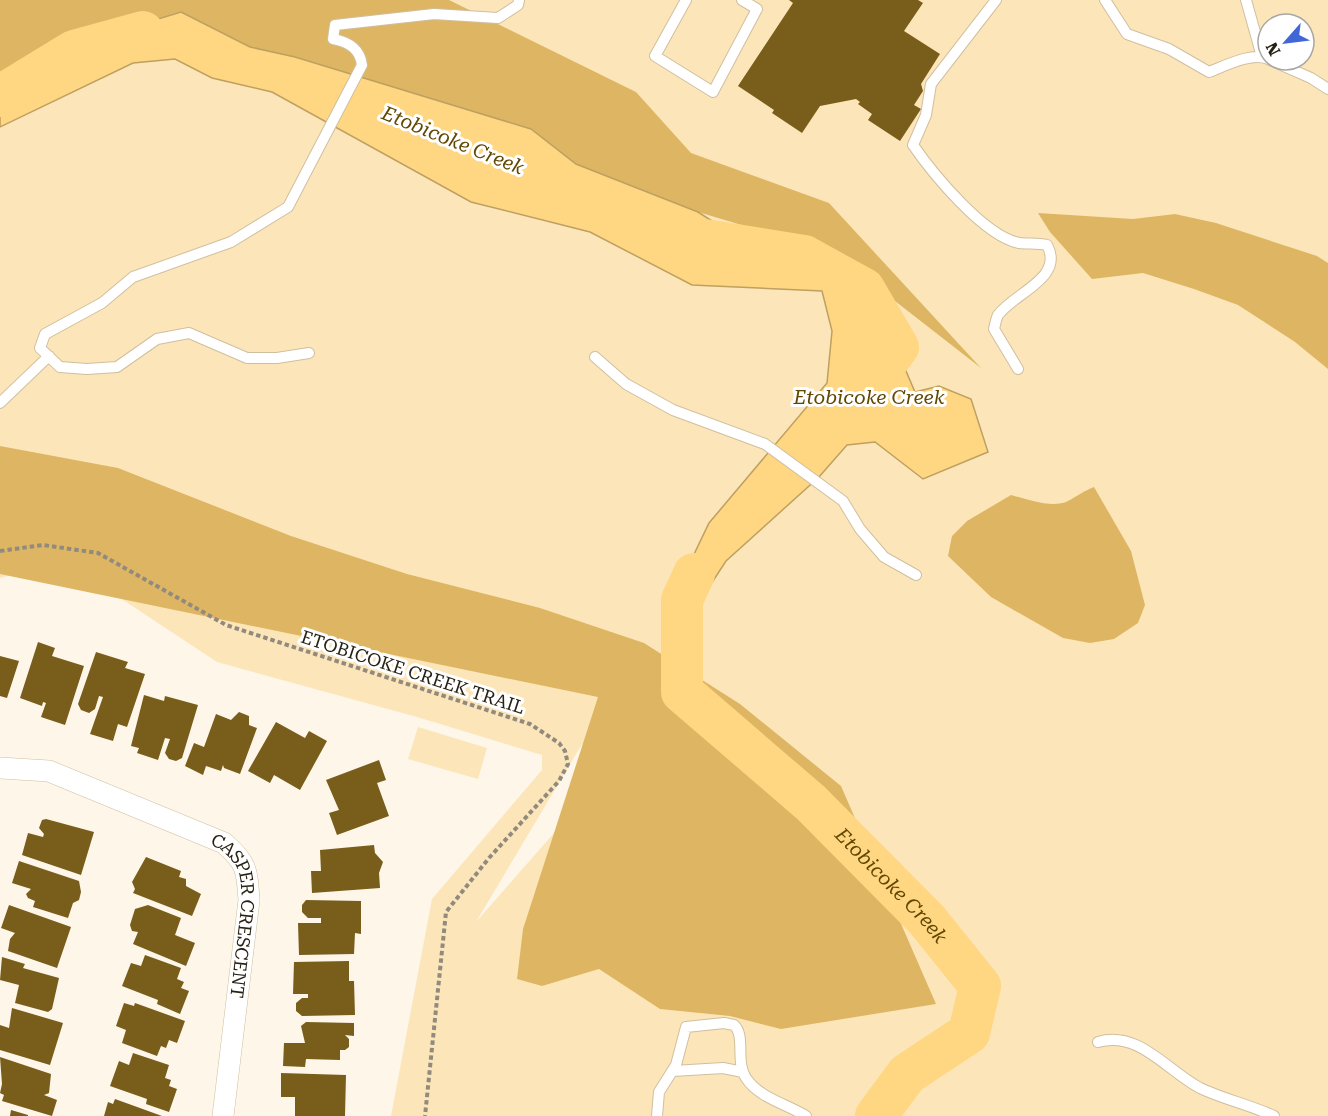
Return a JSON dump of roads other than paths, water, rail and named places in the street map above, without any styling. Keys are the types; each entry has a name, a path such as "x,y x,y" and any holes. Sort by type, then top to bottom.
{"street":[{"name":"CASPER CRESCENT","path":"0,768 49,771 224,843 243,860 249,900 223,1116"}],"lane":[{"path":"309,353 277,358 247,358 189,333 157,339 117,367 87,369 60,367 40,348 45,334 102,303 134,278 231,242 288,207 362,65 360,56 347,42 333,39 335,25 434,14 498,18 518,5 519,0"},
{"path":"686,0 655,56 713,92 757,9 742,0"},
{"path":"996,0 931,84 926,116 913,145 936,178 1000,235 1018,243 1047,245 1052,254 1051,266 1041,278 998,316 994,329 1018,369"},
{"path":"1106,0 1127,34 1169,48 1209,72 1234,62 1256,60"},
{"path":"1246,0 1256,30"},
{"path":"1297,72 1328,89"},
{"path":"0,403 49,356"},
{"path":"594,357 626,384 673,410 765,444 843,501 860,529 884,557 916,575"},
{"path":"657,1116 659,1092 673,1071 684,1041 686,1027 724,1023 734,1025 739,1032 739,1056 743,1072 757,1090 806,1116"},
{"path":"1098,1042 1112,1039 1132,1043 1198,1087 1274,1116"},
{"path":"673,1071 723,1068 743,1072"}],"water":[{"name":"Etobicoke Creek","path":"181,12 250,47 295,57 531,129 576,164 698,212 762,253 852,283 882,315 915,392 939,386 971,399 988,452 923,479 875,442 847,445 819,477 726,561 675,639 686,571 709,523 827,383 832,331 822,291 692,285 590,232 471,202 272,92 212,78 175,59 133,63 0,127 0,90 125,29"}],"waterway":[{"name":"Etobicoke Creek","path":"0,96 74,51 143,32"},
{"name":"Etobicoke Creek","path":"698,239 804,256 864,289 898,347 862,395"},
{"name":"Etobicoke Creek","path":"694,574 682,600 682,692 811,803 927,920 980,986 969,1033 907,1074 876,1116"}]}
